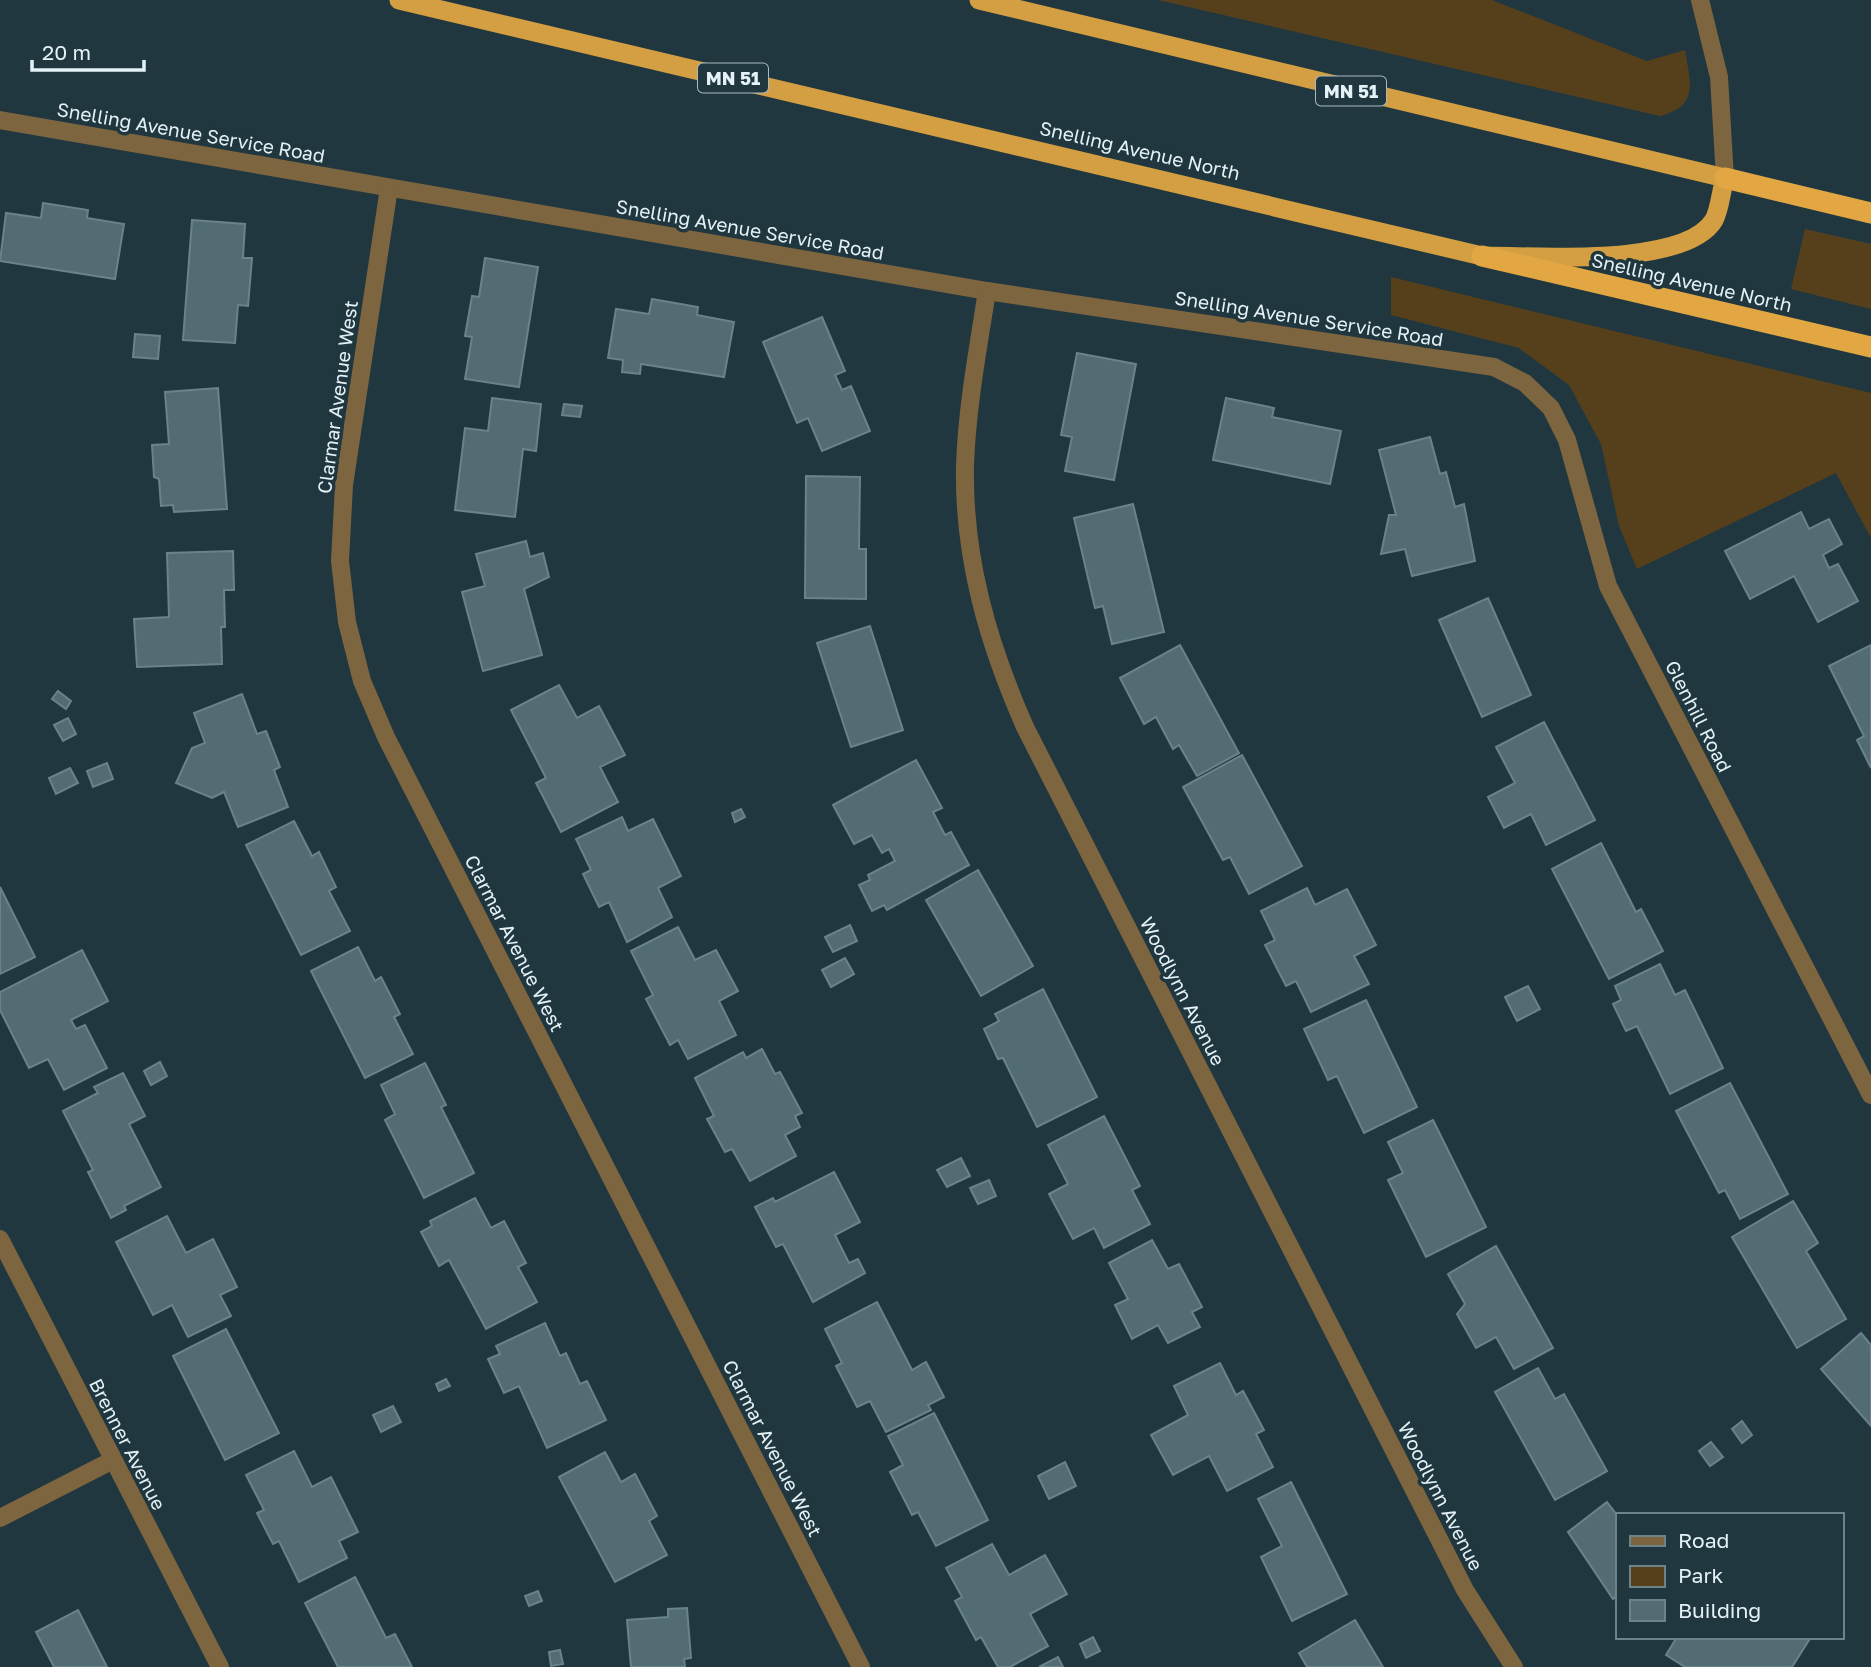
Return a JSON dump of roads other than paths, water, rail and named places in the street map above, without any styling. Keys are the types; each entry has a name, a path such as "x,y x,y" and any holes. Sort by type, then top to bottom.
{"highway":[{"name":"Snelling Avenue North","path":"398,0 1871,347"},
{"name":"MN 51","path":"979,0 1871,213"},
{"path":"1482,256 1632,256 1691,240 1714,220 1725,178"}],"street":[{"path":"1700,0 1718,77 1725,178"},
{"name":"Snelling Avenue Service Road","path":"0,120 987,291 1494,367"},
{"name":"Clarmar Avenue West","path":"388,188 344,485 340,561 347,622 362,681 386,737 861,1667"},
{"name":"Woodlynn Avenue","path":"987,291 971,398 965,466 968,532 978,600 999,669 1025,727 1465,1590 1514,1667"},
{"name":"Glenhill Road","path":"1494,367 1525,383 1551,408 1567,440 1608,586 1871,1095"},
{"name":"Brenner Avenue","path":"0,1239 220,1667"},
{"path":"0,1518 113,1460"}]}
